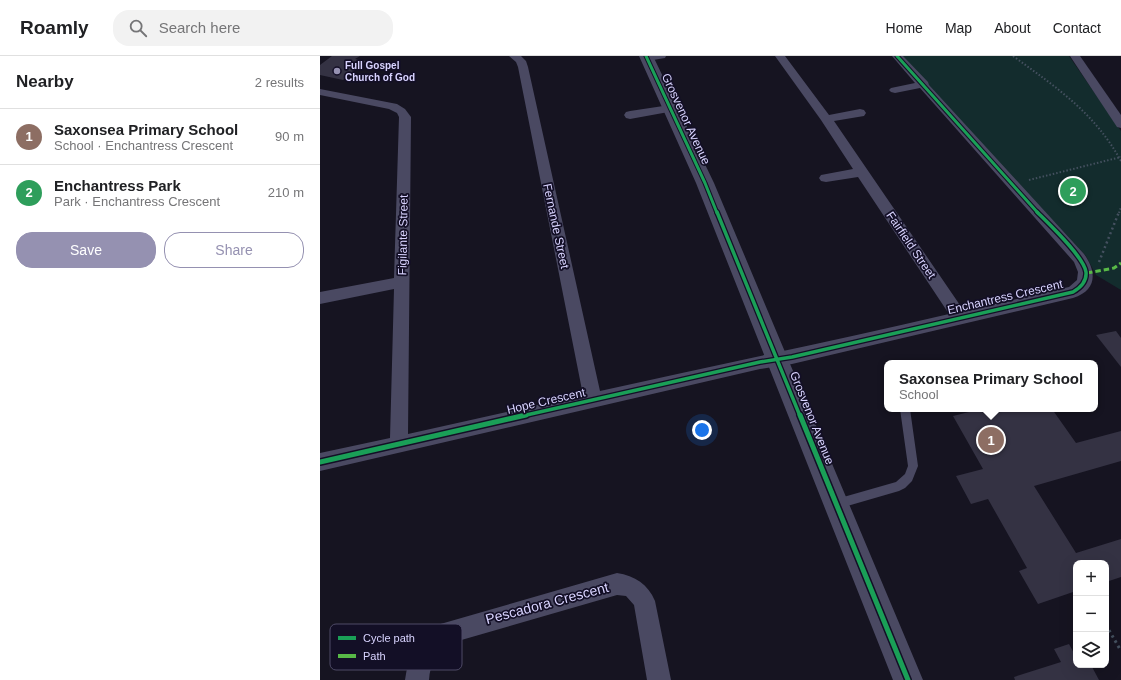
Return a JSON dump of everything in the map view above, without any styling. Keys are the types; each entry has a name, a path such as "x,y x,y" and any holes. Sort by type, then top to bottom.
{"street":[{"name":"Fernande Street","path":"514,56 523,64 593,400"},
{"name":"Fairfield Street","path":"780,56 826,119 960,318"},
{"path":"897,56 924,84 1079,258 1087,273"},
{"path":"1075,56 1121,124"},
{"name":"Grosvenor Avenue","path":"651,57 670,109 705,183 908,680"},
{"path":"895,90 924,84"},
{"name":"Figilante Street","path":"320,92 393,106 404,114 399,444"},
{"name":"Grosvenor Avenue","path":"630,115 670,109"},
{"path":"826,119 860,113"},
{"path":"826,178 862,172"},
{"name":"Enchantress Crescent","path":"776,359 800,355 1072,292 1082,286 1087,278 1087,273"},
{"path":"320,298 402,282"},
{"name":"Hope Crescent","path":"320,462 776,359"},
{"name":"Pescadora Crescent","path":"462,628 617,584 626,585 640,594 644,601 659,680"},
{"name":"Pescadora Crescent","path":"417,680 418,670"}],"lane":[{"path":"836,504 900,486 907,481 912,473 913,466 905,412"}],"path":[{"path":"1013,56 1082,108 1112,144 1121,161"},
{"path":"1013,184 1120,157"},
{"path":"1087,273 1099,262 1121,207"},
{"path":"1109,630 1121,650"}],"green space":[{"path":"900,56 1069,56 1121,131 1121,290 1096,275 1086,256"}],"building":[{"name":"Full Gospel Church of God","path":"332,56 360,56 355,59 366,61 343,80 320,75 320,65"},
{"path":"1116,331 1121,338 1121,367 1096,335"},
{"path":"969,412 1054,412 1076,443 1121,431 1121,461 1034,486 1076,553 1121,539 1121,577 1109,581 1109,560 1073,560 1073,592 1038,604 1019,571 1027,568 988,499 971,504 956,476 983,469 953,416"},
{"path":"1069,644 1073,651 1073,668 1093,668 1099,680 1015,680 1014,677 1061,662 1054,649"}],"marked path":[{"path":"1087,273 1114,268 1121,263"}],"cycle path":[{"path":"646,56 705,183 908,680"},
{"path":"320,462 760,362 792,357 1073,292 1078,289 1085,281 1086,277 1085,268 1079,258 897,56"}],"place":[{"name":"Full Gospel Church of God","path":"337,71"},
{"name":"Enchantress Park","path":"1073,191"},
{"name":"Saxonsea Primary School","path":"991,440"}]}
